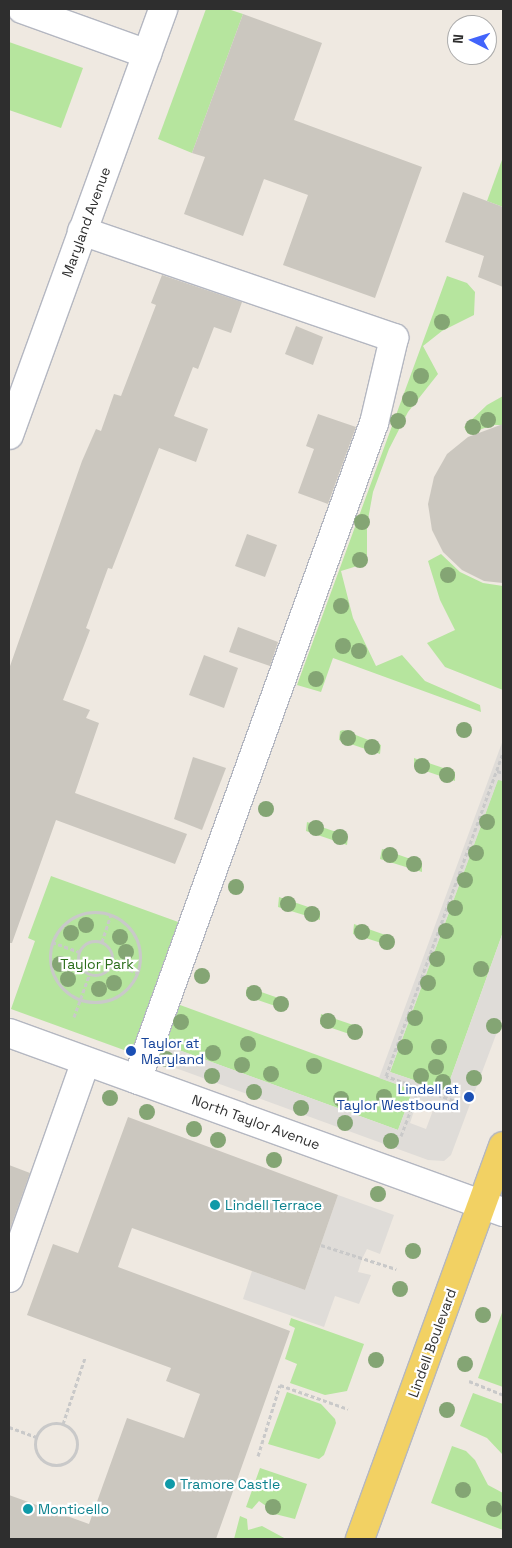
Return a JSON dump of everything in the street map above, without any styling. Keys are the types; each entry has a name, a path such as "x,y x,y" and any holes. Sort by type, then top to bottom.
{"main road":[{"name":"Lindell Boulevard","path":"360,1539 493,1208 503,1146"}],"street":[{"path":"22,9 146,54"},
{"name":"Maryland Avenue","path":"9,435 163,9"},
{"path":"82,231 394,338 374,423 137,1080"},
{"name":"North Taylor Avenue","path":"9,1033 493,1208"},
{"path":"9,1278 86,1061"}],"path":[{"path":"458,1102 386,1076 503,753"},
{"path":"497,771 503,773"},
{"path":"84,913 111,914 134,933 141,960 138,973 132,984 114,999 104,1002 80,1000 58,983 52,970 52,942 71,919 84,913"},
{"path":"102,942 111,914"},
{"path":"52,942 80,952"},
{"path":"102,942 109,948 111,963 105,971 90,973 81,967 80,952 86,943 102,942"},
{"path":"111,963 138,973"},
{"path":"74,1017 90,973"},
{"path":"400,1136 419,1088"},
{"path":"321,1245 396,1269"},
{"path":"63,1424 86,1358"},
{"path":"469,1381 503,1394"},
{"path":"258,1456 280,1385 348,1408"},
{"path":"49,1424 63,1424 77,1439 76,1453 66,1463 46,1463 37,1452 37,1437 49,1424"},
{"path":"9,1427 37,1437"}],"green space":[{"path":"206,9 228,9 243,14 192,153 158,139"},
{"path":"9,42 83,68 61,128 9,110"},
{"path":"503,157 503,207 487,201"},
{"path":"447,276 467,283 475,292 474,315 442,331 423,346 438,374 408,412 389,449 373,492 367,525 367,563 341,571 353,618 376,666 402,655 425,681 480,705 481,712 333,658 321,692 297,685"},
{"path":"503,396 503,425 493,425 468,434 464,427 487,405"},
{"path":"441,554 460,572 483,583 503,586 503,690 445,667 427,643 455,630 440,600 428,561"},
{"path":"343,730 381,745 380,754 339,740 340,731"},
{"path":"414,758 455,772 455,781 414,767"},
{"path":"498,779 503,781 503,932 446,1091 390,1072"},
{"path":"307,822 348,836 347,845 306,831"},
{"path":"382,849 422,863 422,872 380,859"},
{"name":"Taylor Park","path":"51,876 181,923 135,1054 11,1009 35,941 28,938"},
{"path":"279,897 320,911 320,920 278,907"},
{"path":"354,924 394,938 394,947 353,934"},
{"path":"247,987 287,1001 287,1010 246,996"},
{"path":"180,1005 413,1090 398,1130 165,1045"},
{"path":"321,1014 362,1028 361,1038 320,1024"},
{"path":"503,1310 503,1387 478,1378"},
{"path":"291,1318 364,1344 347,1391 325,1395 290,1383 297,1364 285,1359 295,1328 289,1325"},
{"path":"287,1392 321,1404 335,1419 336,1423 324,1455 319,1459 268,1444"},
{"path":"473,1393 503,1404 503,1455 487,1438 460,1426"},
{"path":"452,1446 466,1451 475,1460 488,1485 503,1493 503,1530 431,1503"},
{"path":"260,1468 307,1484 295,1519 267,1512 266,1506 259,1501 252,1509 246,1507"},
{"path":"240,1516 247,1519 248,1530 262,1526 286,1539 234,1539"}],"shaded area":[{"path":"503,740 503,781 498,780 390,1072 446,1091 503,932 503,1016 451,1155 444,1161 428,1160 159,1062 165,1045 398,1130 413,1090 379,1078","holes":["418,1099 435,1105 426,1129 410,1123"]},
{"path":"338,1195 394,1215 380,1254 367,1249 362,1259 358,1272 371,1275 359,1304 335,1296 324,1327 243,1299 252,1271 305,1290"}],"building":[{"path":"243,14 322,43 294,120 422,167 375,298 283,265 308,195 264,179 243,236 184,214 205,157 192,153"},
{"path":"463,192 503,207 503,287 478,277 484,256 445,242"},
{"path":"162,275 242,302 231,333 214,327 198,369 193,367 174,416 208,429 196,462 159,448 112,569 108,568 86,628 90,630 63,700 90,710 86,718 99,723 75,793 187,834 175,864 56,820 12,943 9,943 9,669 82,461 96,429 101,431 114,394 121,396 156,305 151,303"},
{"path":"296,326 323,337 313,365 285,354"},
{"path":"318,414 356,427 328,504 298,493 314,449 306,446"},
{"path":"503,424 503,583 484,581 462,570 443,552 432,530 428,504 434,477 447,454 468,437"},
{"path":"247,534 277,545 265,577 235,566"},
{"path":"238,627 278,642 270,666 229,652"},
{"path":"204,655 238,668 224,708 189,695"},
{"path":"193,757 226,768 202,830 174,819"},
{"path":"128,1117 338,1195 305,1290 132,1228 118,1267 290,1331 216,1539 9,1539 9,1495 89,1524 127,1418 184,1438 200,1394 166,1381 171,1368 27,1315 53,1244 78,1253"},
{"path":"9,1165 30,1173 9,1232"}],"place":[{"name":"Taylor at Maryland","path":"131,1051"},
{"name":"Lindell at Taylor Westbound","path":"469,1097"},
{"name":"Lindell Terrace","path":"215,1205"},
{"name":"Tramore Castle","path":"170,1484"},
{"name":"Monticello","path":"28,1509"}]}
